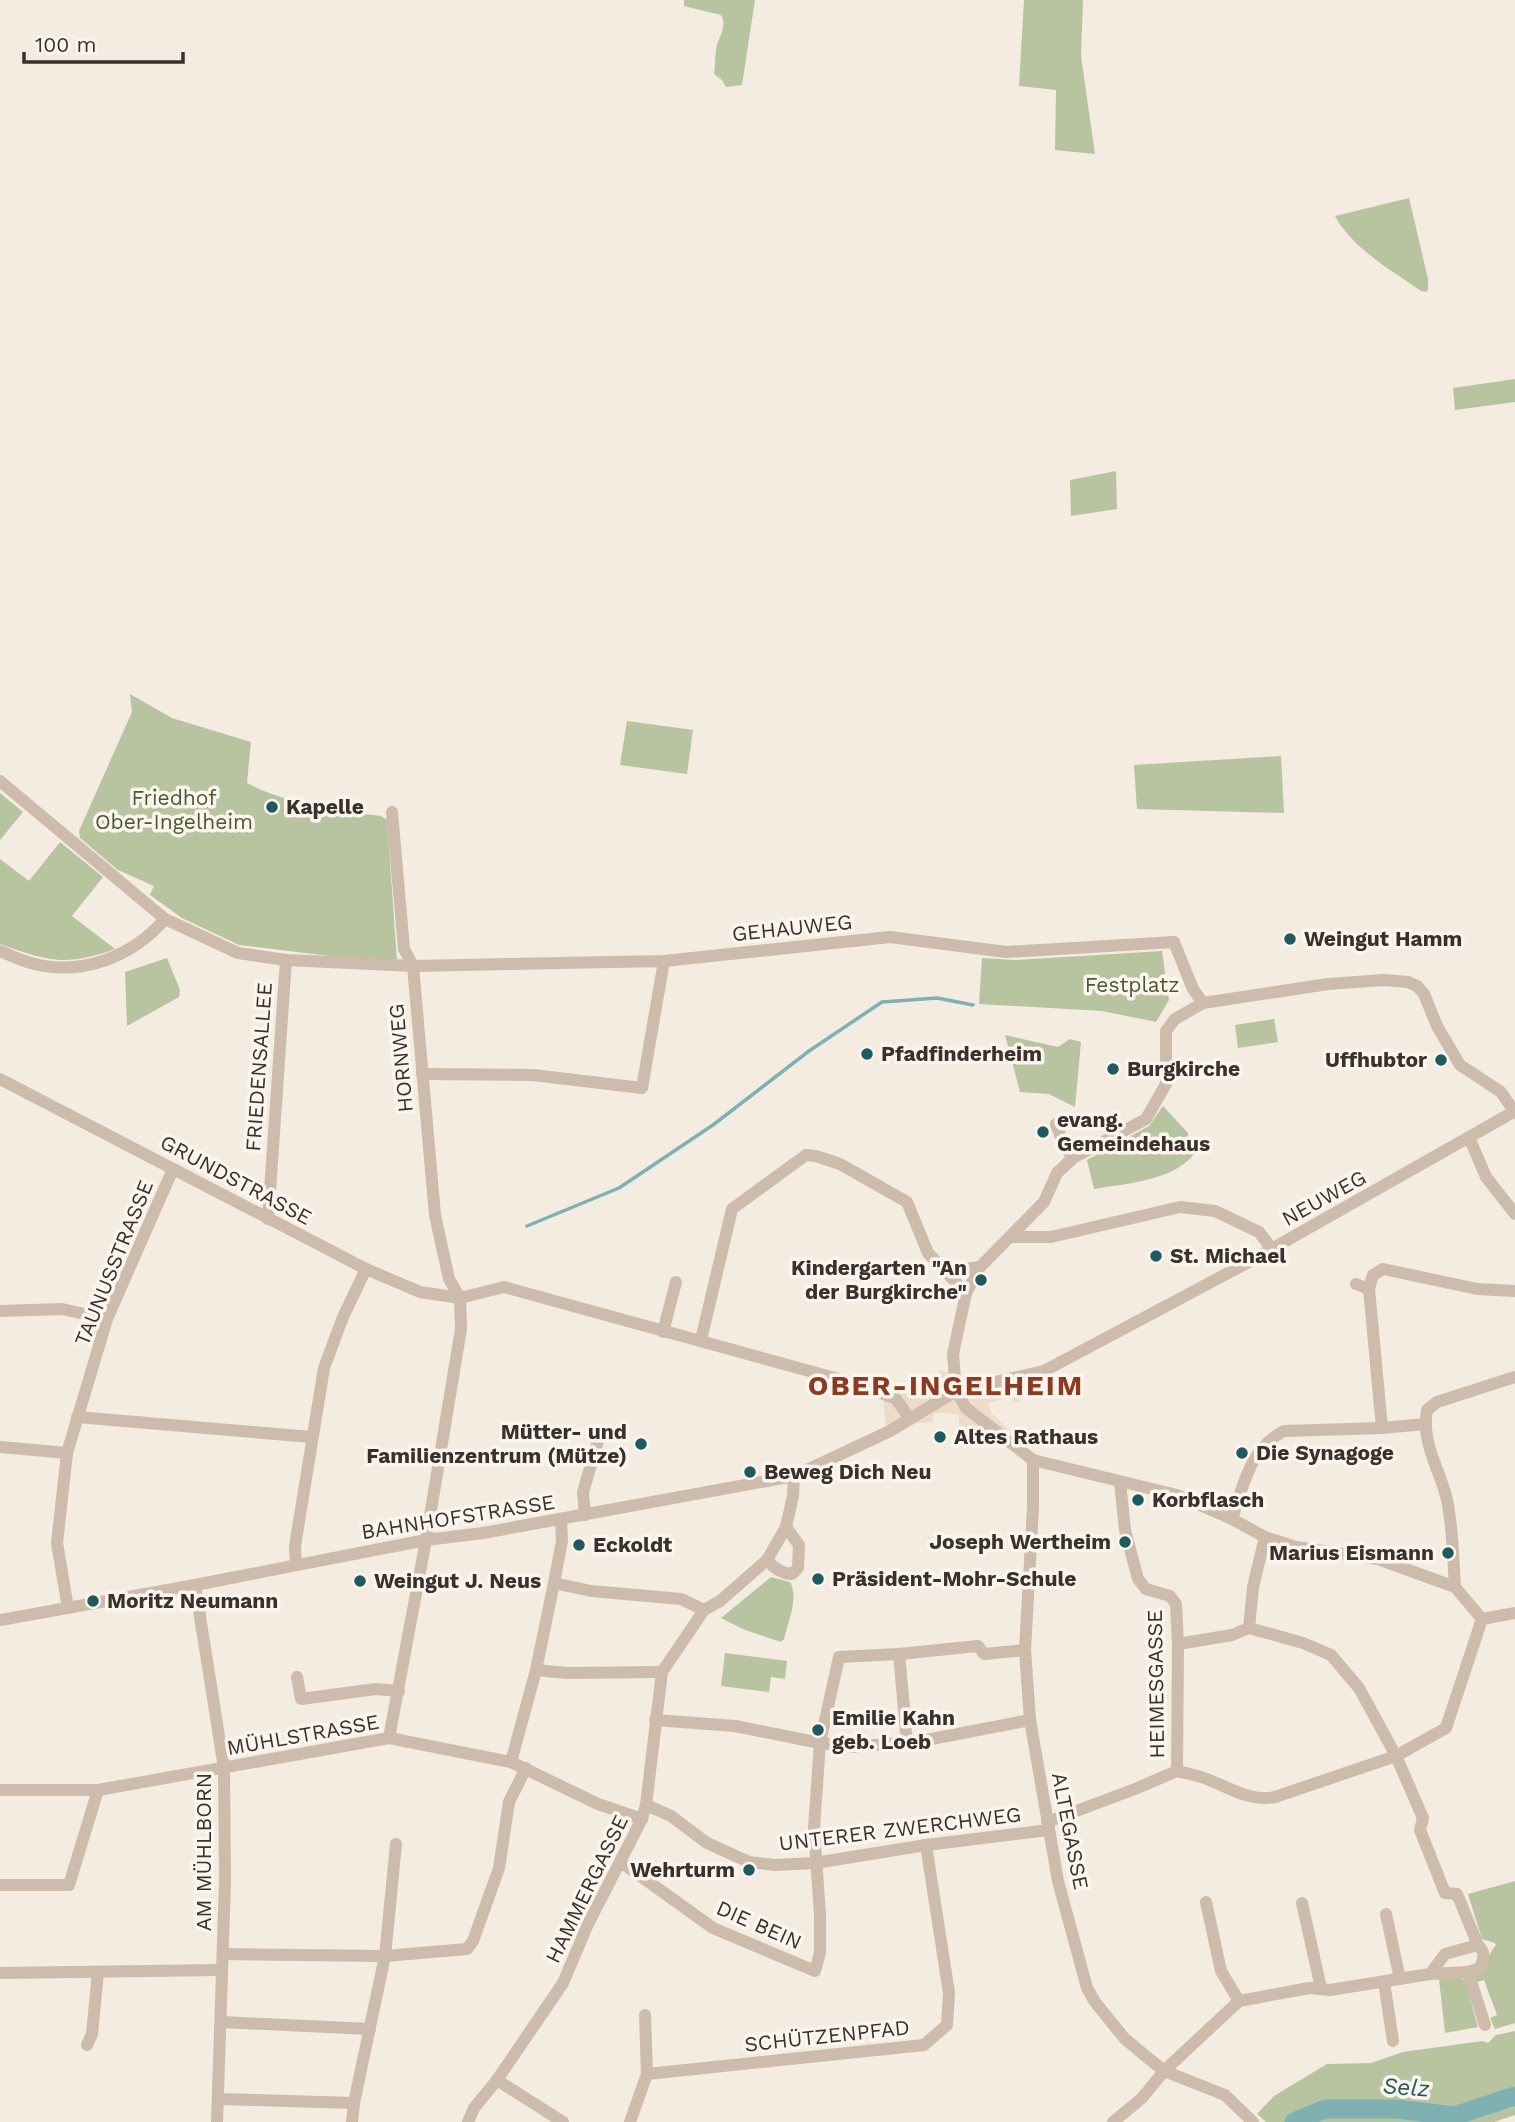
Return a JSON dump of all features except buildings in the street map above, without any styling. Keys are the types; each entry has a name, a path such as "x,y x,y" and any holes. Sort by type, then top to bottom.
{"street":[{"name":"GEHAUWEG","path":"0,781 164,919 238,953 286,960 413,966 663,961 890,937 1006,952 1174,942 1193,989 1203,1003"},
{"name":"HORNWEG","path":"392,812 404,949 413,966 435,1215 449,1279 460,1298"},
{"path":"0,951 31,963 52,967 75,968 91,965 114,957 137,943 164,919"},
{"name":"FRIEDENSALLEE","path":"268,1219 286,960"},
{"path":"422,1074 533,1075 642,1088 663,961"},
{"path":"1482,1619 1455,1587 1378,1559 1296,1547 1265,1537 1177,1495 1033,1460 966,1408 956,1391 954,1344 966,1293 980,1267 1044,1202 1057,1173 1073,1158 1146,1119 1166,1084 1166,1031 1175,1019 1203,1003 1328,984 1408,982 1418,986 1424,994 1437,1026 1460,1065 1501,1092 1515,1112"},
{"name":"GRUNDSTRASSE","path":"0,1079 366,1269 421,1292 460,1298"},
{"name":"NEUWEG","path":"910,1419 956,1391 1044,1371 1272,1249 1515,1112"},
{"path":"1056,1124 1064,1145 1073,1158"},
{"path":"1469,1138 1486,1177 1515,1214"},
{"path":"701,1340 732,1209 806,1155 840,1164 907,1202 928,1253 966,1293"},
{"name":"TAUNUSSTRASSE","path":"68,1608 57,1543 67,1453 107,1318 173,1169"},
{"path":"1010,1237 1051,1237 1180,1207 1215,1210 1259,1232 1272,1249"},
{"path":"946,1271 980,1267"},
{"path":"296,1564 294,1553 324,1368 343,1317 366,1269"},
{"path":"1382,1428 1369,1289 1373,1275 1383,1269 1478,1289 1515,1291"},
{"path":"663,1332 676,1282"},
{"path":"1356,1284 1369,1289"},
{"path":"389,1738 426,1540 461,1329 460,1298 504,1287 860,1385 896,1399 910,1419"},
{"path":"0,1311 62,1309 107,1318"},
{"path":"1455,1587 1447,1498 1428,1446 1425,1424 1427,1410 1437,1402 1515,1377"},
{"path":"76,1418 311,1437"},
{"name":"BAHNHOFSTRASSE","path":"0,1620 426,1540 585,1515 794,1476 890,1432 910,1419"},
{"path":"1232,1519 1250,1464 1276,1435 1284,1431 1425,1424"},
{"path":"585,1515 583,1492 600,1434"},
{"path":"0,1447 67,1453"},
{"name":"ALTEGASSE","path":"1033,1460 1025,1650 1030,1720 1058,1881 1087,1988 1125,2039 1164,2071 1225,2095 1253,2122"},
{"name":"HAMMERGASSE","path":"468,2122 474,2108 497,2080 563,1983 588,1924 642,1819 662,1672 704,1610 720,1601 767,1560 786,1527 793,1496 794,1476"},
{"name":"HEIMESGASSE","path":"1048,1826 1177,1771 1178,1644 1174,1599 1146,1589 1138,1579 1125,1530 1120,1482"},
{"path":"511,1762 536,1670 554,1583 562,1541 561,1519"},
{"path":"767,1560 774,1568 788,1574 798,1568 799,1545 786,1527"},
{"path":"1249,1628 1253,1587 1265,1537"},
{"path":"554,1583 592,1591 681,1599 704,1610"},
{"name":"AM MÜHLBORN","path":"195,1585 224,1768 225,1845 217,2122"},
{"path":"1482,1619 1515,1613"},
{"path":"1177,1771 1203,1777 1247,1797 1263,1799 1396,1756 1446,1728 1482,1619"},
{"path":"1113,2122 1142,2098 1164,2071 1239,2001 1430,1974 1468,1972 1480,1968 1484,1957 1484,1951 1478,1945 1457,1894 1445,1893 1420,1830 1423,1818 1396,1756 1359,1688 1331,1655 1303,1643 1249,1628 1232,1635 1178,1644"},
{"path":"815,1863 814,1828 820,1743 839,1657 978,1646 984,1654 1025,1650"},
{"path":"899,1654 907,1742"},
{"path":"536,1670 567,1673 662,1672"},
{"path":"298,1677 301,1699 376,1689 399,1691"},
{"path":"655,1720 735,1726 853,1747 907,1742 1030,1720"},
{"name":"MÜHLSTRASSE","path":"0,1790 97,1790 389,1738 511,1762 598,1804 642,1819"},
{"path":"222,1954 384,1956 467,1949 499,1868 509,1802 526,1768"},
{"path":"0,1885 69,1885 97,1790"},
{"name":"UNTERER ZWERCHWEG","path":"646,1805 671,1816 707,1843 749,1862 775,1865 815,1863 1048,1826"},
{"path":"352,2122 384,1956 396,1844"},
{"name":"SCHÜTZENPFAD","path":"647,2074 924,2045 947,2025 949,1993 926,1845"},
{"name":"DIE BEIN","path":"621,1862 713,1928 816,1971 820,1953 820,1915 815,1863"},
{"path":"1206,1902 1221,1971 1239,2001"},
{"path":"1302,1903 1321,1988"},
{"path":"1386,1914 1400,1979"},
{"path":"1430,1974 1439,1958 1445,1954 1478,1945"},
{"path":"0,1973 221,1970"},
{"path":"87,2045 92,2034 98,1972"},
{"path":"1468,1972 1485,2025"},
{"path":"1384,1982 1393,2041"},
{"path":"630,2122 647,2074 645,2015"},
{"path":"221,2022 370,2029"},
{"path":"497,2080 563,2122"},
{"path":"218,2099 354,2103"}],"green space":[{"path":"684,0 755,0 742,85 726,87 714,74 716,50 723,28 721,15 684,6"},
{"path":"1024,0 1083,0 1081,56 1095,154 1055,150 1056,90 1019,86"},
{"path":"1409,198 1428,279 1426,292 1373,258 1351,238 1335,216"},
{"path":"1515,379 1515,402 1455,410 1453,388"},
{"path":"1116,471 1117,509 1071,516 1070,480"},
{"name":"Friedhof Ober-Ingelheim","path":"130,694 172,718 251,742 247,783 295,802 381,816 387,820 397,961 362,960 239,945 182,918 150,895 154,886 118,870 80,838 79,831 132,712"},
{"path":"627,721 693,730 687,774 620,765"},
{"path":"1281,756 1284,813 1137,809 1134,765"},
{"path":"0,793 23,812 0,840"},
{"path":"60,842 103,877 72,916 115,949 83,958 57,960 0,944 0,859 29,881"},
{"name":"Festplatz","path":"1162,951 1169,1000 1156,1022 1102,1011 979,1004 982,958 1014,960"},
{"path":"167,958 180,990 179,997 127,1026 125,972"},
{"path":"1274,1019 1278,1042 1238,1048 1235,1025"},
{"path":"1005,1035 1058,1047 1070,1039 1081,1042 1075,1107 1049,1094 1020,1092"},
{"path":"1163,1106 1188,1133 1196,1151 1188,1161 1150,1179 1094,1189 1087,1160 1149,1126"},
{"path":"771,1577 790,1582 792,1588 792,1610 781,1642 745,1630 721,1618"},
{"path":"725,1653 787,1661 785,1679 771,1677 769,1692 721,1686"},
{"path":"1515,1881 1515,2023 1495,2029 1490,2018 1497,2015 1484,1980 1477,1982 1475,1976 1496,1945 1482,1939 1468,1894"},
{"path":"1458,1977 1465,1980 1478,2027 1445,2033 1439,1979"},
{"path":"1515,2031 1515,2115 1494,2122 1266,2122 1257,2114 1274,2096 1327,2064 1371,2063 1403,2052 1482,2041 1488,2043 1496,2035"}],"shaded area":[{"path":"940,1370 962,1377 985,1378 1017,1373 1020,1402 1013,1403 1011,1397 988,1403 991,1413 1008,1429 984,1433 959,1425 959,1414 940,1413 933,1414 933,1422 910,1424 886,1431 882,1386 928,1397"}],"waterway":[{"path":"527,1226 619,1188 713,1125 809,1051 882,1002 937,998 973,1005"},
{"name":"Selz","path":"1294,2122 1325,2109 1397,2109 1454,2116 1515,2096"}],"place":[{"name":"Kapelle","path":"272,807"},
{"name":"Weingut Hamm","path":"1290,939"},
{"name":"Pfadfinderheim","path":"867,1054"},
{"name":"Uffhubtor","path":"1441,1060"},
{"name":"Burgkirche","path":"1113,1069"},
{"name":"evang. Gemeindehaus","path":"1043,1132"},
{"name":"St. Michael","path":"1156,1256"},
{"name":"Kindergarten \"An der Burgkirche\"","path":"981,1280"},
{"name":"Altes Rathaus","path":"940,1437"},
{"name":"Mütter- und Familienzentrum (Mütze)","path":"641,1444"},
{"name":"Die Synagoge","path":"1242,1453"},
{"name":"Beweg Dich Neu","path":"750,1472"},
{"name":"Korbflasch","path":"1138,1500"},
{"name":"Joseph Wertheim","path":"1125,1542"},
{"name":"Eckoldt","path":"579,1545"},
{"name":"Marius Eismann","path":"1448,1553"},
{"name":"Präsident-Mohr-Schule","path":"818,1579"},
{"name":"Weingut J. Neus","path":"360,1581"},
{"name":"Moritz Neumann","path":"93,1601"},
{"name":"Emilie Kahn geb. Loeb","path":"818,1730"},
{"name":"Wehrturm","path":"749,1870"}],"district":[{"name":"OBER-INGELHEIM","path":"946,1385"}]}
